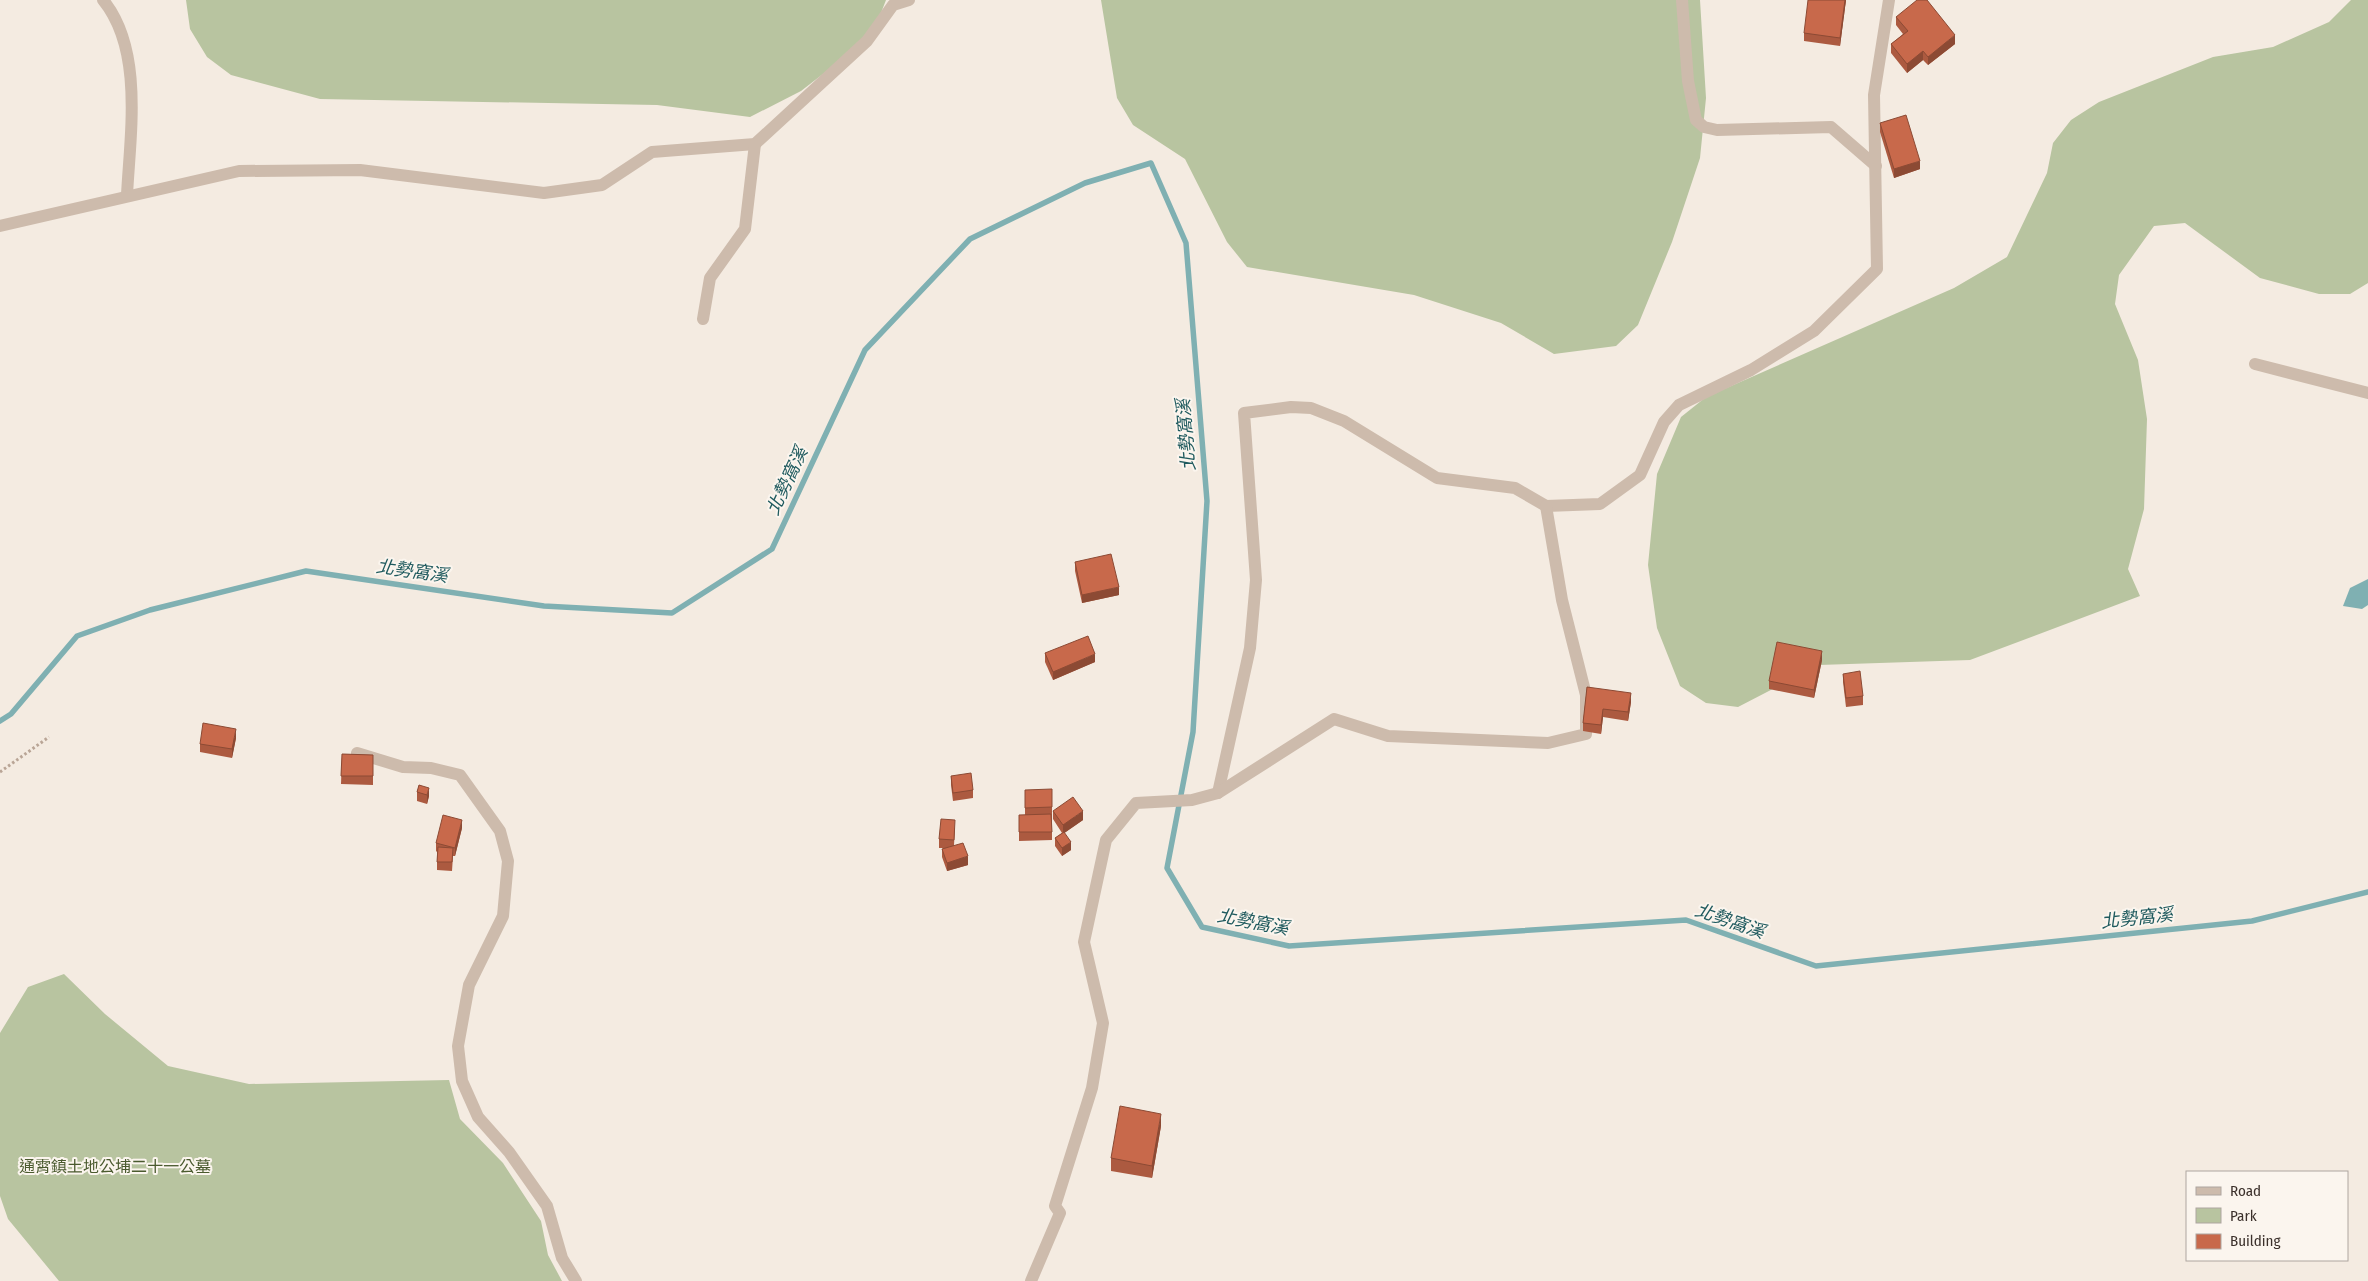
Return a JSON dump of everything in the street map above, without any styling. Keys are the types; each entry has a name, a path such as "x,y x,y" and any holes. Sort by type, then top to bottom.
{"street":[{"path":"103,0 111,10 129,58 132,100 127,195"},
{"path":"0,226 127,195 239,171 360,170 544,193 602,185 652,152 755,144 868,41 893,5 909,0"},
{"path":"1682,0 1688,81 1696,120 1704,127 1717,130 1830,127 1876,166"},
{"path":"1218,793 1250,648 1256,580 1244,412 1291,406 1311,408 1344,421 1436,478 1515,488 1546,506 1600,504 1640,475 1664,422 1678,406 1751,370 1814,331 1877,269 1874,95 1889,0"},
{"path":"704,319 710,278 746,230 755,144"},
{"path":"2255,364 2368,393"},
{"path":"1031,1281 1060,1213 1055,1206 1092,1088 1103,1023 1084,942 1106,840 1136,803 1192,800 1218,793 1334,719 1388,736 1548,743 1586,734 1586,695 1562,600 1546,506"},
{"path":"357,753 403,767 431,768 460,775 500,831 508,861 503,916 469,985 458,1046 462,1081 478,1117 509,1152 547,1206 562,1258 576,1281"}],"path":[{"path":"0,772 49,737"}],"green space":[{"path":"186,0 886,0 872,36 801,91 750,117 657,105 320,99 231,75 207,57 190,29"},
{"path":"1101,0 1700,0 1706,98 1700,158 1672,242 1638,325 1616,346 1554,354 1501,323 1414,295 1247,267 1227,242 1185,159 1133,125 1117,98"},
{"path":"2351,0 2368,0 2368,283 2350,294 2319,294 2260,278 2185,223 2154,226 2119,275 2115,304 2138,360 2147,419 2144,509 2128,569 2140,596 1970,660 1819,665 1738,707 1706,703 1680,686 1657,628 1648,565 1657,474 1681,417 1706,397 1954,288 2007,257 2047,173 2053,143 2071,120 2099,102 2213,57 2273,47 2329,22"},
{"name":"通霄鎮土地公埔二十一公墓","path":"64,974 105,1014 168,1066 249,1084 449,1080 460,1119 503,1163 541,1221 548,1255 562,1281 59,1281 8,1219 0,1196 0,1033 28,987"}],"water":[{"path":"2368,579 2368,605 2362,609 2343,606 2350,588"}],"building":[{"path":"1808,0 1845,0 1840,38 1804,33"},
{"path":"1917,0 1927,0 1955,35 1928,57 1923,51 1907,64 1891,44 1908,31 1896,17"},
{"path":"1906,115 1920,161 1894,169 1880,123"},
{"path":"1111,554 1119,587 1082,595 1075,562"},
{"path":"1088,636 1095,654 1053,672 1045,653"},
{"path":"1777,642 1822,651 1814,690 1769,681"},
{"path":"1860,671 1863,696 1846,698 1843,674"},
{"path":"1587,687 1631,693 1628,712 1603,709 1601,725 1583,723"},
{"path":"203,723 236,729 232,749 200,744"},
{"path":"342,754 373,755 373,776 341,776"},
{"path":"971,773 973,790 953,793 951,776"},
{"path":"419,785 429,788 427,795 417,792"},
{"path":"1052,789 1052,807 1025,808 1025,790"},
{"path":"1073,797 1083,811 1063,825 1053,811"},
{"path":"1051,814 1052,832 1019,832 1019,815"},
{"path":"443,815 462,820 455,848 436,843"},
{"path":"941,819 955,820 954,840 939,839"},
{"path":"1064,832 1071,842 1062,848 1055,838"},
{"path":"963,843 968,856 947,863 942,849"},
{"path":"438,847 453,848 452,862 437,862"},
{"path":"1120,1106 1161,1114 1152,1166 1111,1158"}],"waterway":[{"name":"北勢窩溪","path":"0,721 11,714 77,636 150,610 306,571 544,606 672,613 772,549 865,350 970,239 1085,183 1151,163 1186,243 1207,501 1193,732 1167,868 1202,927 1289,946 1686,920 1816,966 2252,921 2368,892"}]}
